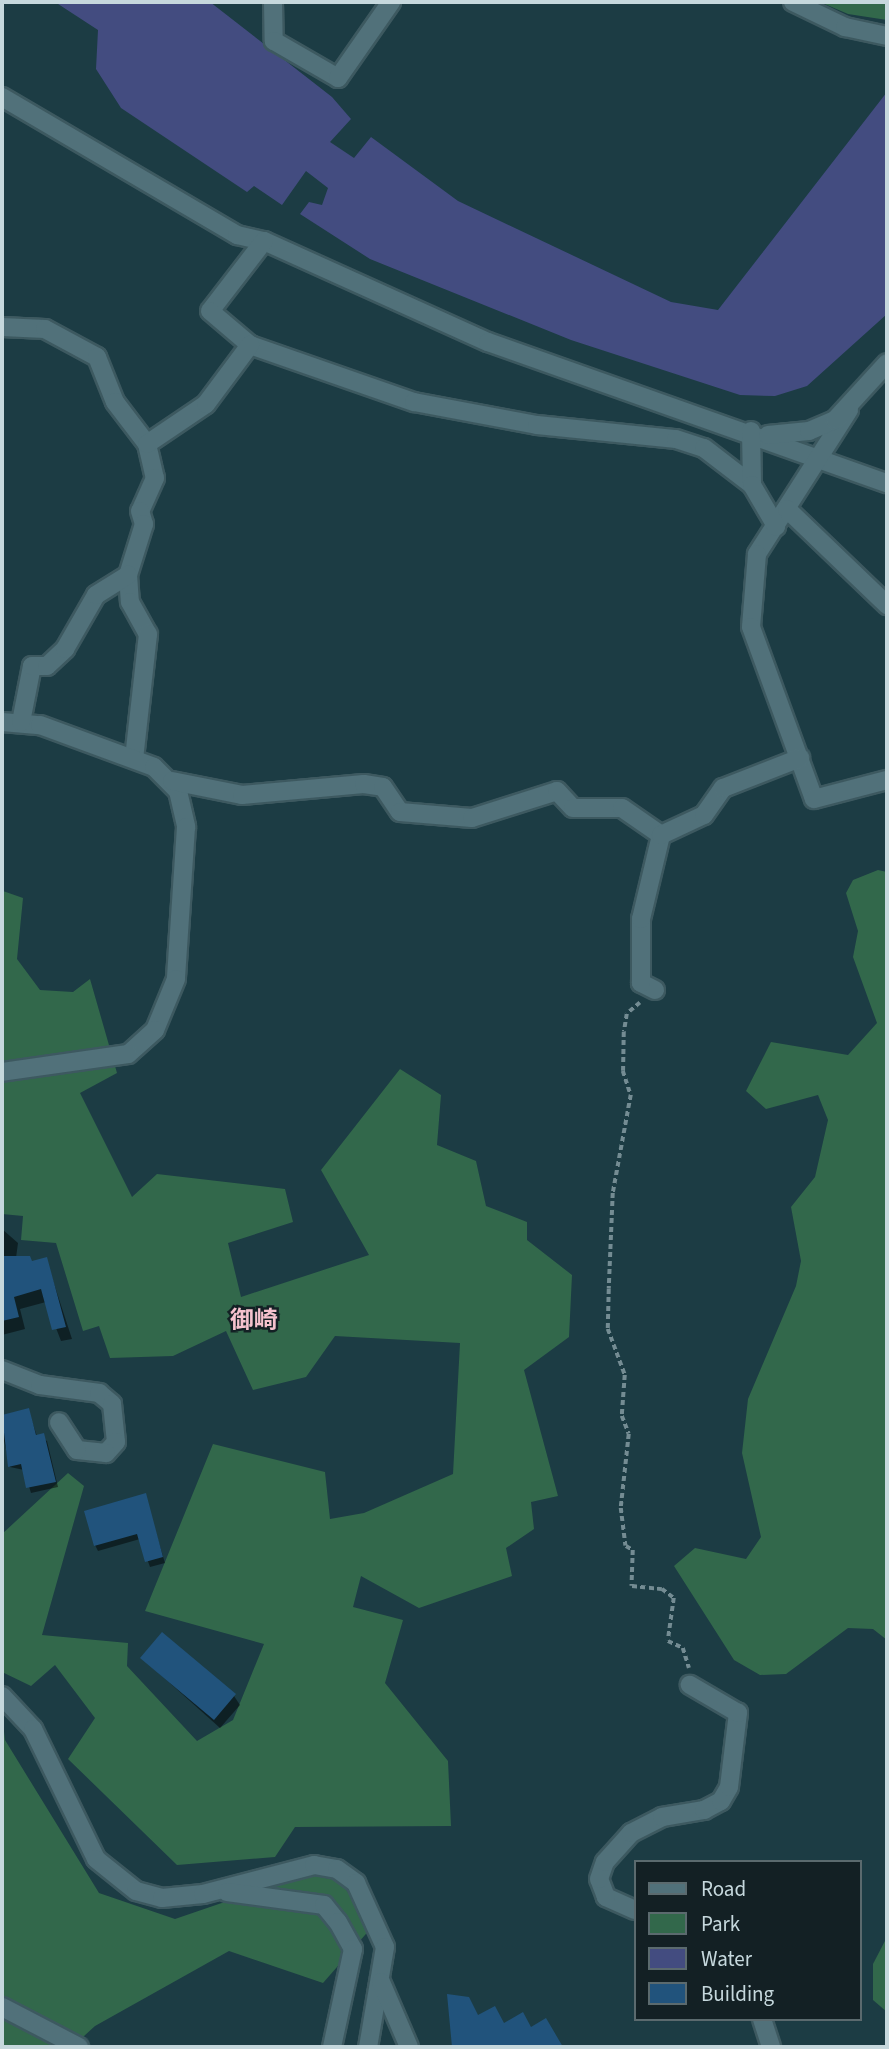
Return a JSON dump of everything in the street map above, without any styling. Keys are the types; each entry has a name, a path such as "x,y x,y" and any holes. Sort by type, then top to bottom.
{"street":[{"path":"273,2 274,41 338,78 391,2"},
{"path":"793,2 845,27 887,36"},
{"path":"2,97 217,224 264,241 488,342 751,431 887,483"},
{"path":"264,241 210,311 250,345 414,402 537,425 676,439 704,448 752,485 776,526"},
{"path":"2,327 45,329 97,357 115,402 147,444 155,478 140,511 144,524 128,575 131,602 148,634 134,758"},
{"path":"147,444 206,404 250,345"},
{"path":"886,367 849,410 757,554 751,627 814,799 887,780"},
{"path":"751,431 796,434 849,410"},
{"path":"751,431 752,485"},
{"path":"787,509 887,605"},
{"path":"21,722 32,666 47,666 65,649 96,595 128,575"},
{"path":"2,722 21,722 134,758 172,780 242,795 364,784 383,787 400,812 472,818 557,791 573,808 622,807 661,835"},
{"path":"661,835 704,816 723,788 800,758"},
{"path":"2,1072 128,1054 162,1018 178,968 186,827 172,780"},
{"path":"655,990 641,983 641,919 661,835"},
{"path":"2,1370 40,1385 99,1393 112,1404 116,1442 106,1452 77,1450 59,1422"},
{"path":"634,1910 606,1897 599,1879 606,1862 631,1833 662,1817 704,1810 721,1801 729,1787 738,1713 690,1685"},
{"path":"2,1696 33,1729 86,1844 110,1874 150,1897 217,1891 298,1867 337,1869 356,1883 380,1925 386,1959 368,2047"},
{"path":"217,1891 324,1905 338,1922 353,1949 332,2047"},
{"path":"381,1982 409,2047"},
{"path":"2,2007 79,2047"},
{"path":"763,2021 772,2047"}],"path":[{"path":"655,990 627,1014 623,1071 631,1095 613,1193 608,1329 625,1375 622,1416 629,1434 621,1508 626,1546 633,1550 632,1586 662,1589 674,1598 668,1641 683,1648 690,1685"}],"green space":[{"path":"820,2 887,2 887,20 848,14"},
{"path":"878,870 887,872 887,1640 873,1629 848,1628 786,1674 760,1675 734,1660 674,1566 695,1548 746,1559 761,1537 742,1453 748,1399 796,1286 801,1261 791,1207 815,1177 828,1120 818,1095 766,1109 746,1091 771,1042 848,1055 877,1023 853,957 858,931 846,893 853,880"},
{"path":"3,891 23,898 17,959 40,990 73,992 90,979 117,1073 80,1093 132,1197 157,1174 285,1189 293,1222 228,1243 241,1297 369,1255 321,1170 400,1069 441,1095 437,1145 476,1161 486,1206 527,1222 527,1240 572,1275 569,1337 524,1370 558,1496 531,1502 534,1529 506,1548 512,1576 419,1608 361,1576 353,1607 403,1620 385,1683 448,1761 451,1826 295,1827 275,1857 177,1865 68,1759 95,1718 55,1665 31,1686 2,1672 2,1534 68,1473 84,1486 42,1635 128,1643 127,1666 197,1741 233,1720 264,1644 145,1611 213,1444 325,1472 330,1519 364,1513 453,1474 460,1343 335,1336 306,1377 253,1390 226,1331 173,1356 110,1358 99,1326 83,1331 56,1243 21,1240 23,1216 2,1214"},
{"path":"2,1714 5,1740 99,1893 175,1919 306,1874 340,1881 372,1927 323,1983 229,1951 95,2026 72,2047 2,2047"},
{"path":"887,1937 887,2012 873,2000 873,1964"}],"water":[{"path":"55,2 210,2 332,97 351,119 330,142 354,158 371,137 458,201 671,302 718,310 887,92 887,314 807,386 775,396 740,395 571,340 370,259 300,214 309,202 322,205 328,188 306,171 282,205 254,186 247,192 121,108 96,69 98,30"}],"building":[{"path":"2,1256 30,1256 32,1261 47,1257 66,1327 52,1330 41,1289 14,1297 19,1317 2,1321"},
{"path":"29,1408 36,1435 44,1433 56,1482 26,1488 21,1464 8,1467 2,1415"},
{"path":"146,1493 163,1557 145,1562 137,1534 94,1546 84,1511"},
{"path":"162,1632 236,1694 214,1720 140,1658"},
{"path":"447,1994 469,1997 478,2015 495,2006 504,2023 523,2012 531,2027 546,2018 563,2047 452,2047"}],"district":[{"name":"御崎","path":"254,1321"}]}
